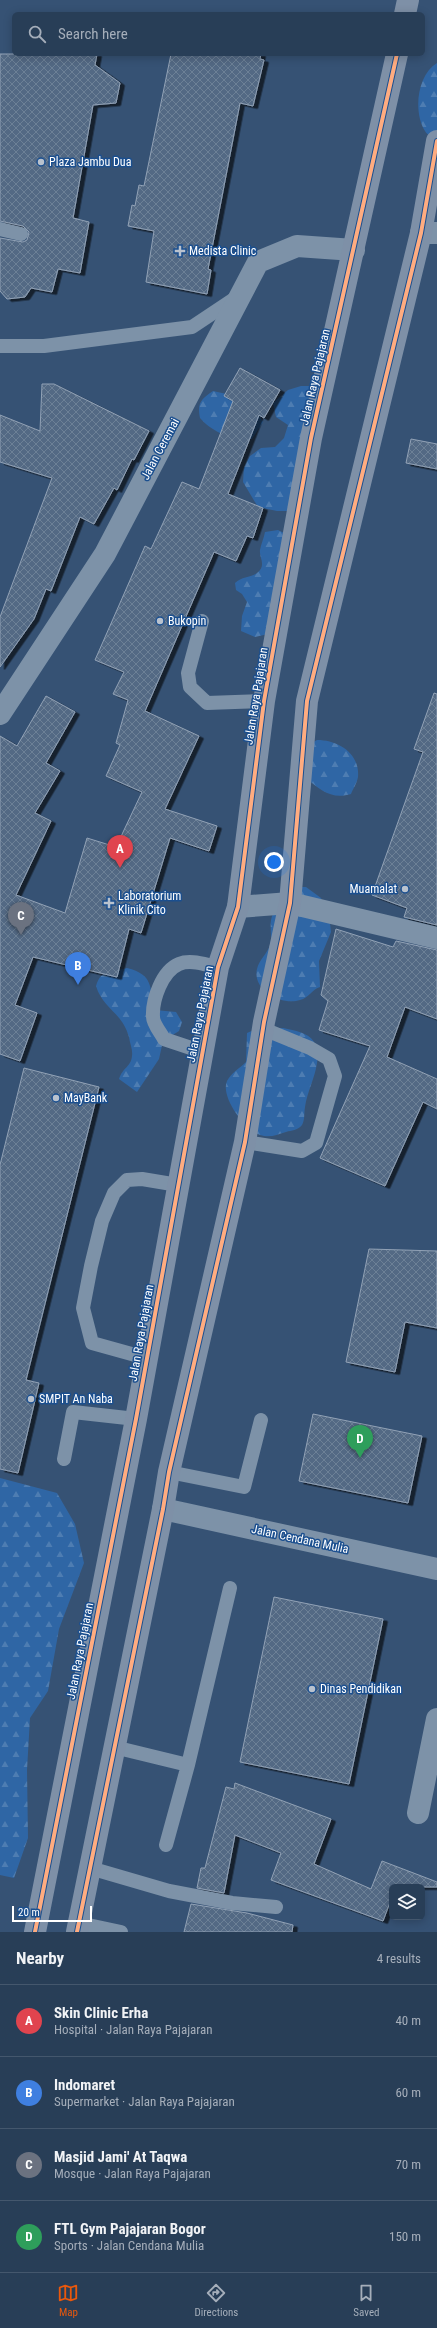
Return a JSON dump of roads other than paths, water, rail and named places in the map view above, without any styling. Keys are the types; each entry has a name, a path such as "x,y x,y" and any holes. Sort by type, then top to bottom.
{"highway":[{"path":"405,12 408,0"},
{"name":"Jalan Raya Pajajaran","path":"35,1932 136,1419 218,967 238,907 264,701 311,438 397,56"},
{"path":"78,1927 164,1509 169,1472 245,1142 264,1022 290,903 307,701 429,233 437,141"}],"street":[{"name":"Jalan Ceremai","path":"0,714 50,634 104,554 244,293 258,262 297,246 354,250"},
{"path":"238,907 290,903 437,938"},
{"name":"Jalan Cendana Mulia","path":"164,1509 437,1569"},
{"path":"418,1813 437,1719"}],"lane":[{"path":"0,229 20,234"},
{"path":"0,346 44,346 192,327 244,293"},
{"path":"202,621 188,673 190,687 207,703 264,701"},
{"path":"203,1052 164,1039 152,1018 157,993 168,972 179,964 195,962 218,967"},
{"path":"245,1142 302,1151 316,1143 335,1076 329,1059 310,1048 266,1030 264,1022"},
{"path":"146,1358 92,1343 83,1308 102,1221 114,1193 127,1180 142,1179 178,1185"},
{"path":"64,1459 73,1412 136,1419"},
{"path":"169,1472 244,1487 261,1420"},
{"path":"166,1845 188,1765 230,1588"},
{"path":"114,1748 188,1765"},
{"path":"90,1868 169,1891 232,1903 276,1907"},
{"path":"78,1927 121,1932"}],"place":[{"name":"Plaza Jambu Dua","path":"41,162"},
{"name":"Medista Clinic","path":"180,251"},
{"name":"Bukopin","path":"160,621"},
{"name":"Skin Clinic Erha","path":"120,868"},
{"name":"Muamalat","path":"405,889"},
{"name":"Laboratorium Klinik Cito","path":"109,903"},
{"name":"Masjid Jami' At Taqwa","path":"21,935"},
{"name":"Indomaret","path":"78,985"},
{"name":"MayBank","path":"56,1098"},
{"name":"SMPIT An Naba","path":"31,1399"},
{"name":"FTL Gym Pajajaran Bogor","path":"360,1458"},
{"name":"Dinas Pendidikan","path":"312,1689"}]}
